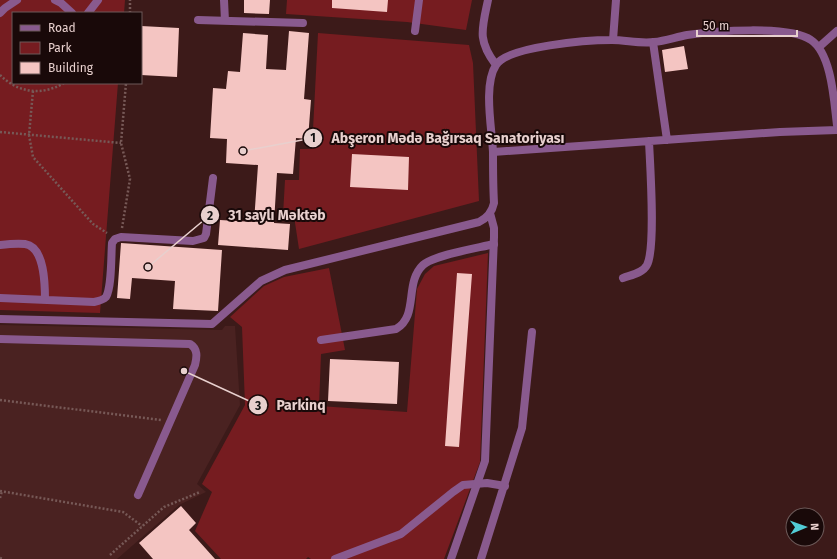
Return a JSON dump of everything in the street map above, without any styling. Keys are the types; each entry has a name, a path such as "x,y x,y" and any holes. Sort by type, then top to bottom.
{"street":[{"path":"0,13 17,0"},
{"path":"55,0 61,3 71,12"},
{"path":"89,12 98,0"},
{"path":"224,0 224,21"},
{"path":"415,31 419,0"},
{"path":"488,0 482,38 486,52 496,65"},
{"path":"613,40 616,0"},
{"path":"198,20 303,23"},
{"path":"0,319 212,324 220,319 252,288 273,275 307,264 479,222 486,219 490,214 494,203 490,93 492,73 496,65 508,56 524,50 584,42 613,40 653,42 696,34 776,30 803,35 819,47 828,71 837,125"},
{"path":"819,47 837,31"},
{"path":"653,42 667,140"},
{"path":"492,152 780,132 837,130"},
{"path":"623,278 643,271 647,265 650,255 651,220 649,141"},
{"path":"0,298 94,302 102,300 106,296 108,289 112,243 118,238 193,241 204,238 206,234 212,178"},
{"path":"450,559 483,471 487,443 494,244 494,228 490,214"},
{"path":"0,245 26,244 32,246 38,253 45,277 45,300"},
{"path":"321,340 396,329 403,325 408,319 413,284 417,273 424,264 434,259 494,244"},
{"path":"481,559 522,428 532,332"},
{"path":"0,339 190,344 194,347 197,352 196,360 138,495"},
{"path":"335,559 401,534 453,492 463,486 478,483 505,486"}],"path":[{"path":"130,0 130,12"},
{"path":"0,75 17,88 34,91 52,89 62,84"},
{"path":"34,91 29,135 33,157 93,224 118,238 130,179 130,171 121,143 126,84"},
{"path":"0,132 121,143"},
{"path":"0,400 171,421"},
{"path":"0,498 1,491 123,512 142,526"},
{"path":"110,555 164,507 200,492"}],"shaded area":[{"path":"0,325 222,330 225,326 235,326 240,405 197,484 206,492 179,505 117,559 0,559"}],"green space":[{"path":"0,0 125,0 124,12 12,12 12,84 118,84 100,313 0,310"},
{"path":"287,0 472,0 466,30 407,22 286,14"},
{"path":"318,33 469,45 473,63 479,201 299,249 294,216 283,215 285,180 299,180 300,149 312,149"},
{"path":"488,253 480,462 444,559 311,559 308,557 306,559 221,559 195,531 212,492 202,484 245,405 242,327 230,317 264,286 284,277 329,268 345,350 321,354 319,406 407,412 417,289 425,274 434,266"}],"building":[{"path":"244,0 270,0 269,14 244,13"},
{"path":"332,0 388,0 387,12 332,8"},
{"path":"142,26 179,28 177,77 142,75"},
{"path":"289,31 309,33 304,99 311,100 308,139 296,138 293,174 277,173 274,223 290,224 288,250 218,245 220,220 254,222 258,165 226,163 227,139 210,138 213,88 226,89 228,71 240,72 243,33 268,35 266,69 286,70"},
{"path":"684,46 688,69 665,72 662,50"},
{"path":"352,154 409,157 408,190 350,187"},
{"path":"121,243 222,250 218,311 173,309 175,281 132,278 130,299 117,298"},
{"path":"457,273 472,274 459,447 445,446"},
{"path":"330,359 399,362 397,404 328,401"},
{"path":"181,506 196,523 189,530 215,559 153,559 139,543"}],"place":[{"name":"Abşeron Mədə Bağırsaq Sanatoriyası","path":"243,151"},
{"name":"31 saylı Məktəb","path":"148,267"},
{"name":"Parkinq","path":"184,371"}]}
